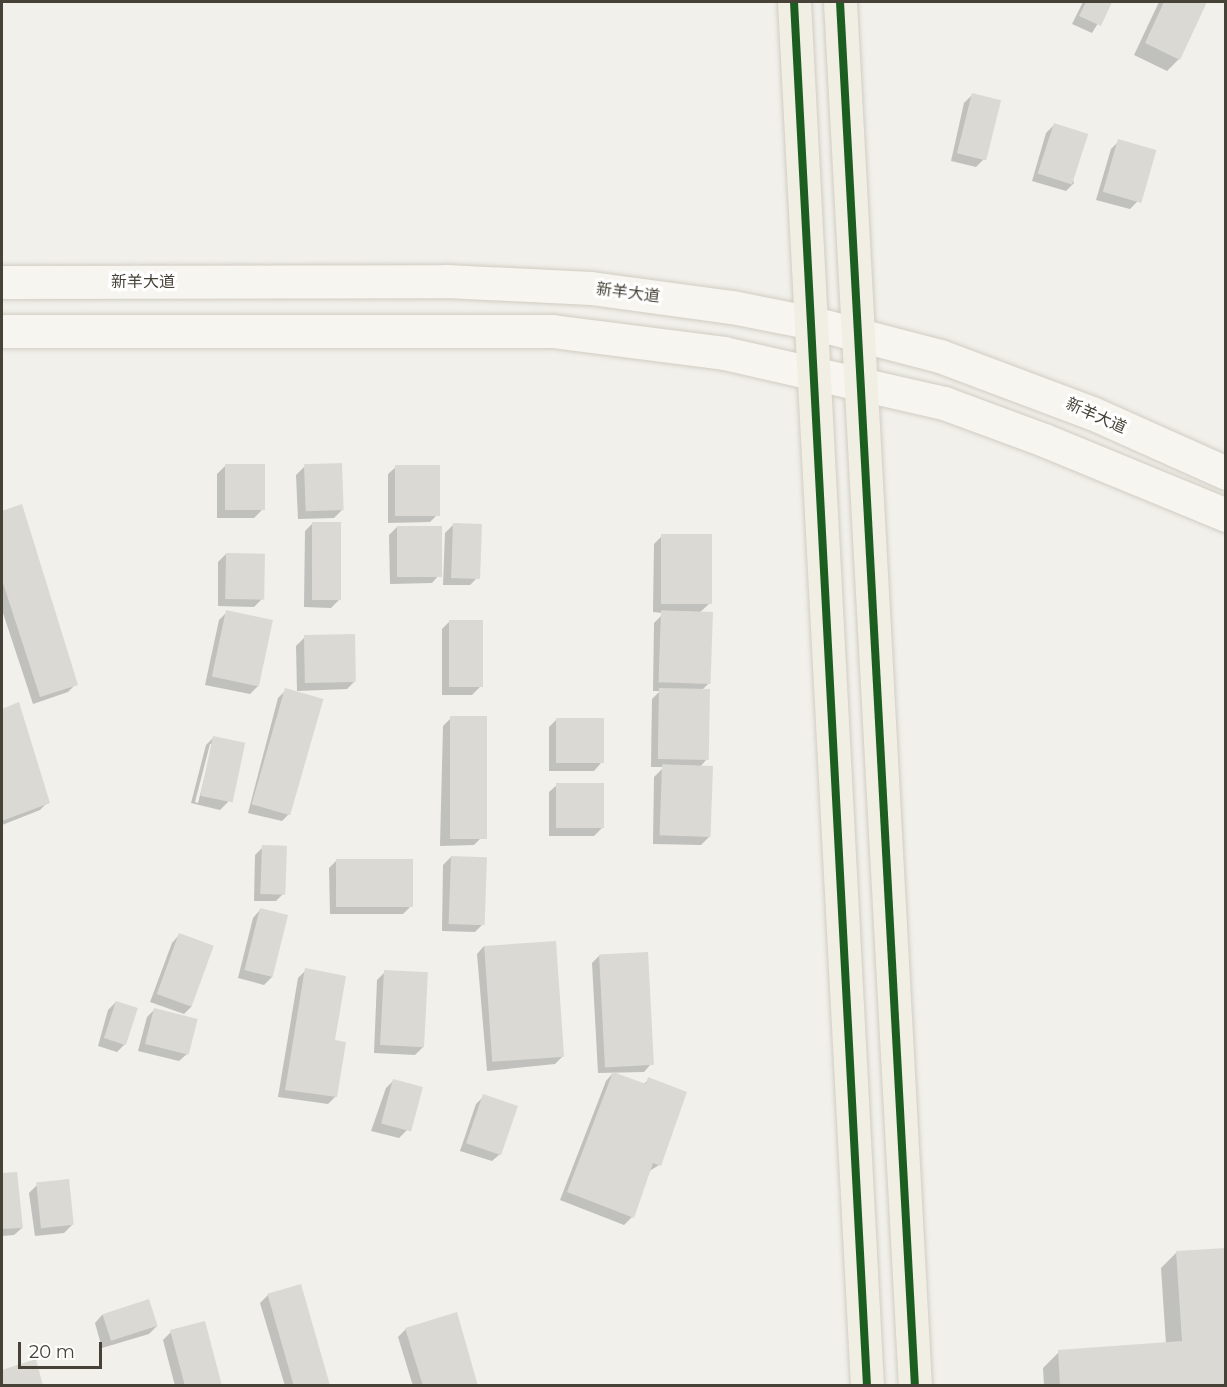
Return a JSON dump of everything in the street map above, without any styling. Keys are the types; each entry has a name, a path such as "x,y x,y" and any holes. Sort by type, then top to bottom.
{"main road":[{"path":"794,2 816,373 867,1386"},
{"path":"840,2 915,1386"},
{"name":"新羊大道","path":"2,282 447,281 591,288 732,307 813,323 940,356 1022,385 1226,473"},
{"path":"2,331 552,331 724,353 944,403 1044,440 1226,515"}],"building":[{"path":"1086,2 1112,2 1101,26 1079,16"},
{"path":"1164,2 1207,2 1180,60 1145,43"},
{"path":"972,93 1001,100 986,160 957,153"},
{"path":"1054,123 1088,134 1072,185 1038,173"},
{"path":"1118,139 1156,150 1141,203 1103,192"},
{"path":"342,463 344,510 306,511 304,464"},
{"path":"225,464 265,464 265,510 225,510"},
{"path":"395,465 440,465 440,516 395,516"},
{"path":"22,504 78,685 40,697 2,580 2,511"},
{"path":"312,522 341,522 341,600 312,600"},
{"path":"453,523 482,524 480,579 451,578"},
{"path":"397,526 442,526 442,577 397,577"},
{"path":"661,534 712,534 712,604 661,604"},
{"path":"226,553 265,554 264,600 225,599"},
{"path":"226,610 273,620 259,686 212,677"},
{"path":"661,610 713,612 710,684 659,682"},
{"path":"449,620 483,620 483,687 449,687"},
{"path":"355,634 356,682 305,683 304,635"},
{"path":"285,688 323,699 290,815 252,804"},
{"path":"659,688 710,689 709,760 658,759"},
{"path":"19,702 50,803 2,821 2,709"},
{"path":"450,716 487,716 487,839 450,839"},
{"path":"556,718 604,718 604,763 556,763"},
{"path":"213,736 245,743 233,803 200,796"},
{"path":"662,764 713,766 711,837 660,835"},
{"path":"556,783 604,783 604,828 556,828"},
{"path":"262,845 287,846 285,895 260,894"},
{"path":"451,856 487,857 485,925 449,924"},
{"path":"336,859 413,859 413,907 336,907"},
{"path":"260,908 288,915 273,977 245,970"},
{"path":"179,933 214,946 192,1007 157,994"},
{"path":"556,941 564,1057 492,1062 484,946"},
{"path":"648,952 654,1065 605,1067 599,955"},
{"path":"305,968 346,976 335,1040 346,1042 337,1097 285,1090"},
{"path":"384,970 428,972 424,1047 380,1045"},
{"path":"116,1001 138,1008 126,1045 104,1038"},
{"path":"154,1008 198,1019 189,1055 145,1044"},
{"path":"613,1072 646,1084 648,1077 687,1092 661,1166 653,1163 634,1218 567,1192"},
{"path":"393,1079 423,1087 411,1131 381,1123"},
{"path":"483,1094 518,1106 501,1155 466,1143"},
{"path":"17,1172 23,1228 2,1229 2,1173"},
{"path":"69,1179 74,1225 41,1228 36,1182"},
{"path":"1226,1248 1226,1386 1060,1386 1058,1350 1182,1341 1176,1251"},
{"path":"301,1284 330,1386 294,1386 267,1294"},
{"path":"149,1299 158,1326 111,1341 102,1314"},
{"path":"457,1312 478,1386 423,1386 405,1328"},
{"path":"205,1321 222,1386 185,1386 170,1330"},
{"path":"36,1359 43,1386 2,1386 2,1370"}],"cycle path":[{"path":"794,2 867,1386"},
{"path":"840,2 915,1386"}]}
